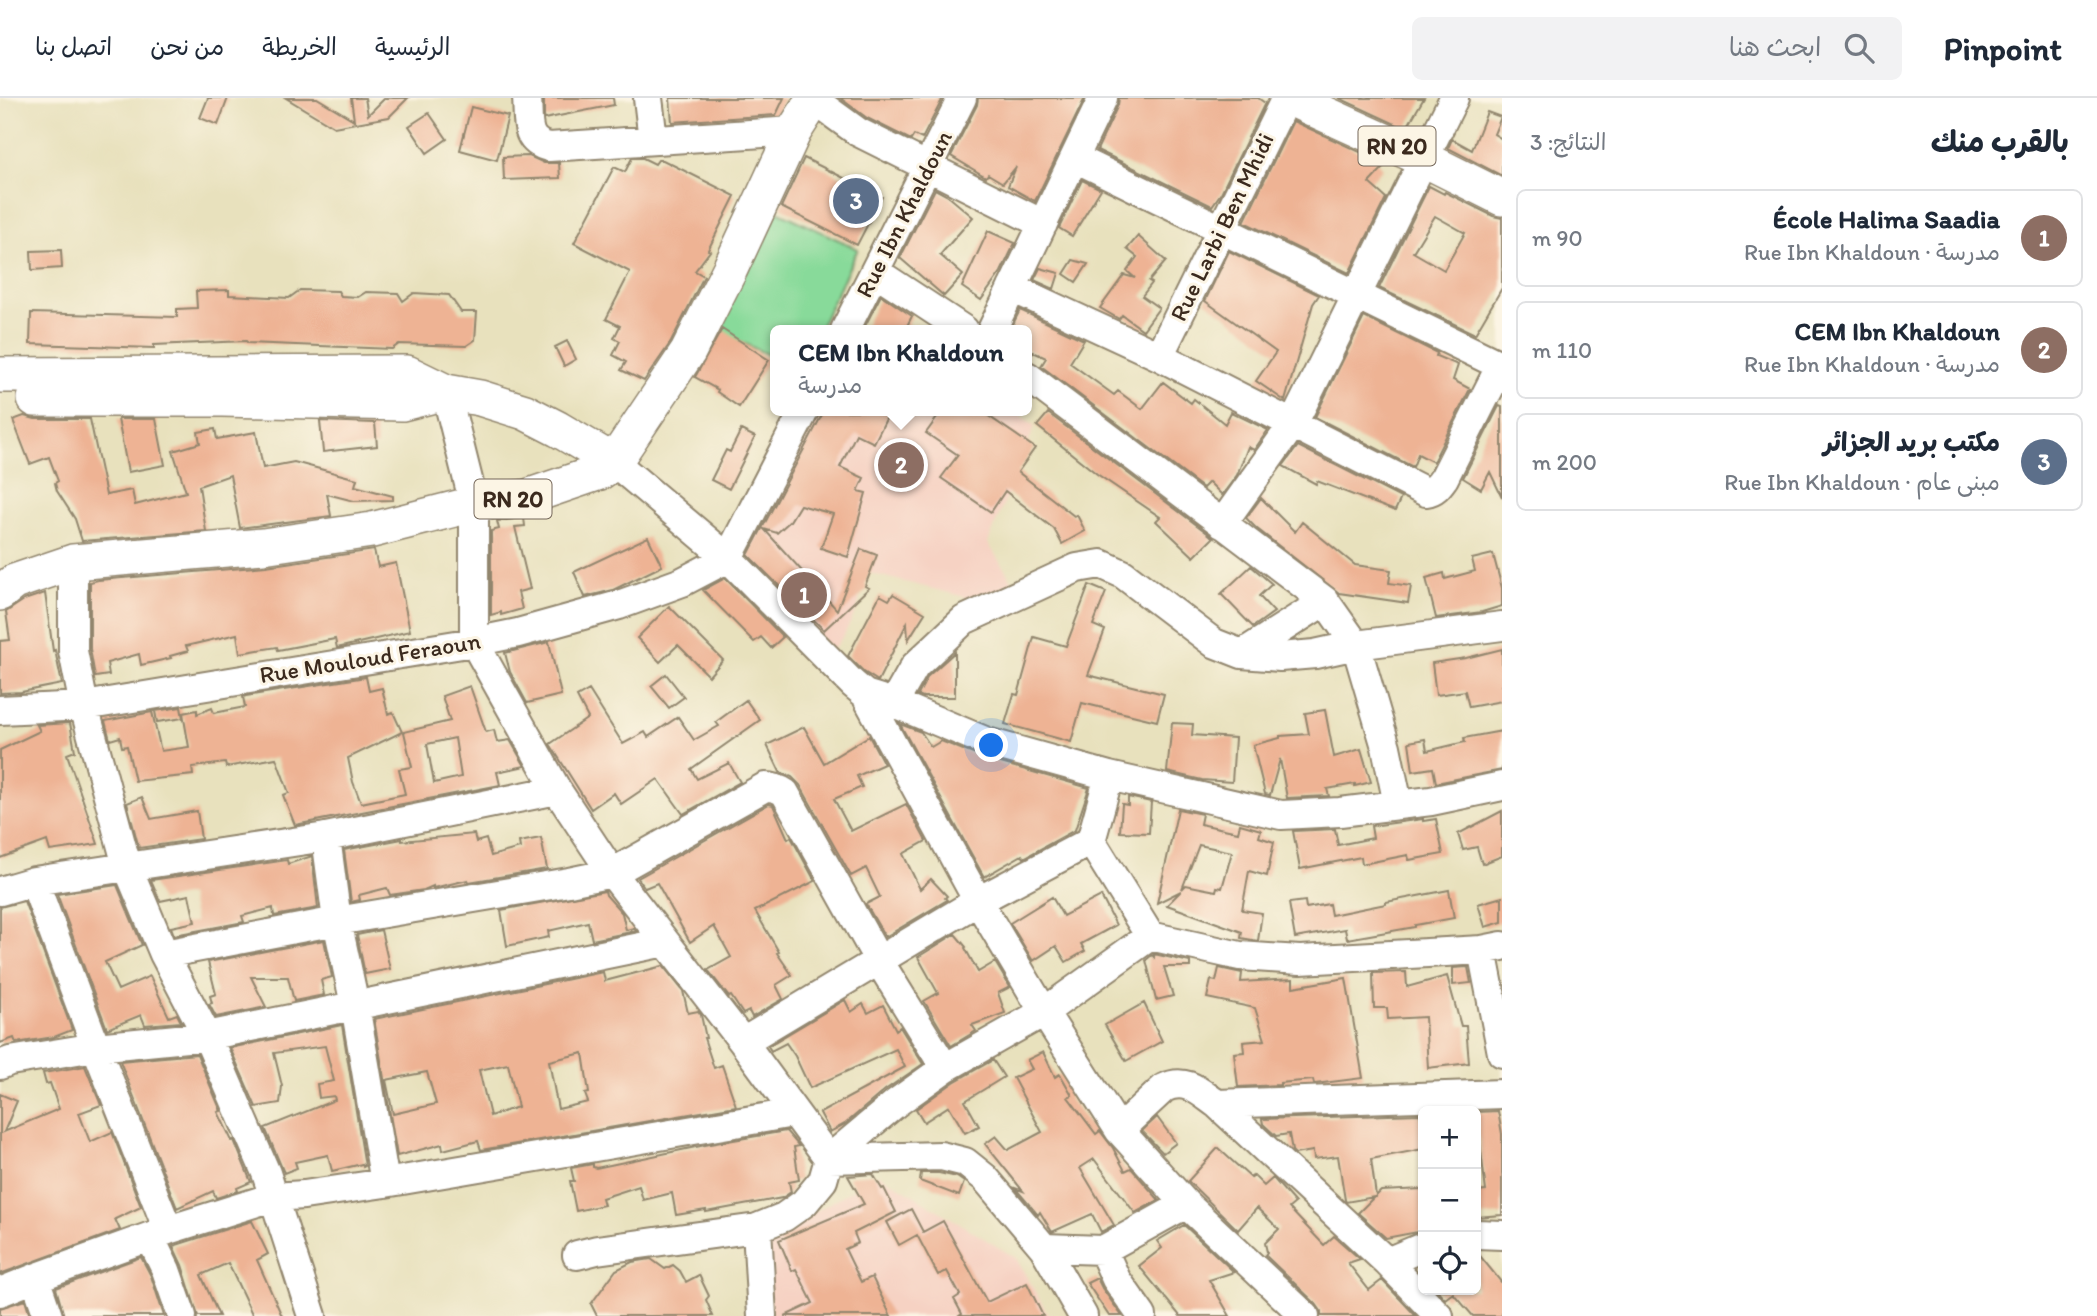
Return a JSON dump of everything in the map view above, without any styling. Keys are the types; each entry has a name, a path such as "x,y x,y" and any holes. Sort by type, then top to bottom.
{"main road":[{"name":"RN 20","path":"1288,98 1424,159 1502,198"},
{"name":"RN 20","path":"0,593 14,582 73,562 263,546 372,530 474,504 527,497 600,472 614,462 688,352 794,131 815,99"},
{"path":"0,375 407,373 446,392 480,398 525,412 614,462"},
{"path":"0,399 222,399 402,403 446,392"}],"street":[{"path":"527,98 530,136 541,145 794,131"},
{"path":"649,98 653,140"},
{"name":"Rue Ibn Khaldoun","path":"848,325 962,98"},
{"path":"994,325 1103,98"},
{"name":"Rue Larbi Ben Mhidi","path":"1159,356 1288,98"},
{"path":"1222,524 1293,424 1454,98"},
{"path":"815,99 858,132 1043,223"},
{"path":"1012,288 1159,356 1420,490 1431,491 1444,478 1502,365 1074,158"},
{"path":"876,272 956,325"},
{"path":"1032,380 1325,601 1356,645 1386,747 1398,804"},
{"path":"446,392 474,504 474,642 557,790 612,873 743,1042 829,1159"},
{"path":"729,558 801,416"},
{"path":"614,462 729,558 865,694 978,901 1119,1130 1186,1204 1305,1316"},
{"name":"Rue Mouloud Feraoun","path":"0,710 84,706 519,633 619,605 682,582 729,558"},
{"path":"73,562 73,650 84,706 127,866 164,954 207,1035 266,1172 312,1316"},
{"path":"894,703 915,666 964,620 1077,568 1101,564 1123,574 1214,643 1242,654 1280,657 1315,654 1356,645 1502,626"},
{"path":"1242,654 1325,601"},
{"path":"865,694 894,703 986,742 1109,776 1281,815 1340,812 1431,801 1502,786"},
{"path":"743,1042 978,901 1091,841 1109,776"},
{"path":"164,954 337,921 569,883 612,873 765,787 779,789 785,793 944,1068"},
{"path":"0,891 34,881 326,837 557,790"},
{"path":"326,837 337,921 355,1005 385,1183"},
{"path":"1091,841 1150,936 1240,956 1300,960 1492,948 1502,1053"},
{"path":"34,881 96,1047 159,1233 166,1270 182,1316"},
{"path":"577,1255 757,1228 784,1217 804,1203 823,1180 829,1159 895,1103 944,1068 1044,1012 1150,936"},
{"path":"0,1065 96,1047 207,1035 665,942"},
{"path":"1119,1130 1164,1088 1184,1083 1194,1088 1217,1104 1387,1262 1439,1316"},
{"path":"1217,1104 1502,1094"},
{"path":"0,1292 159,1233 273,1197 385,1183 793,1113"},
{"path":"829,1159 941,1156 965,1162 985,1178 1044,1248 1083,1316"},
{"path":"1044,1248 1103,1250 1186,1204"},
{"path":"757,1228 762,1316"},
{"path":"1481,1234 1502,1234"},
{"path":"1387,1262 1418,1249"},
{"path":"1103,1250 1116,1279 1142,1316"},
{"path":"35,1278 48,1316"}],"shaded area":[{"path":"808,416 1021,416 1035,426 988,543 1014,584 971,608 965,597 865,572 858,607 844,635 824,661 734,582 764,504"},
{"path":"879,1174 1016,1258 1049,1316 771,1316 766,1241"}],"green space":[{"path":"771,208 858,249 821,325 770,325 770,356 713,329"}],"building":[{"path":"208,98 228,98 218,125 200,118"},
{"path":"286,98 317,98 354,120 351,98 365,98 368,115 385,98 408,98 389,117 334,127"},
{"path":"544,98 613,98 614,105 544,119"},
{"path":"670,98 784,98 776,115 672,122"},
{"path":"840,98 942,100 922,139 914,135 911,140 867,118"},
{"path":"978,98 1085,98 1035,201 1008,186 1016,167 1003,183 988,174 986,177 951,156"},
{"path":"1119,98 1258,98 1265,103 1212,206 1097,150"},
{"path":"1339,98 1424,98 1406,129"},
{"path":"471,107 508,116 497,160 460,150"},
{"path":"1487,112 1501,117 1494,134 1502,139 1502,176 1448,148 1452,139 1472,150"},
{"path":"429,113 447,139 427,153 409,126"},
{"path":"1293,121 1371,157 1383,168 1369,183 1386,198 1349,273 1244,222"},
{"path":"529,156 544,163 559,163 560,178 504,180 503,157"},
{"path":"632,158 643,158 655,164 658,160 663,160 735,196 708,250 710,251 695,271 704,276 671,342 644,381 621,370 626,362 613,355 620,341 614,338 620,326 606,319 630,272 574,243 614,167 625,172"},
{"path":"804,158 882,197 857,245 781,207"},
{"path":"1082,180 1101,189 1072,236 1059,228"},
{"path":"1429,186 1502,218 1502,288 1475,334 1379,288","holes":["1435,216 1465,233 1444,270 1413,252"]},
{"path":"935,189 973,217 940,255 963,275 944,296 900,258"},
{"path":"988,231 1015,243 1001,272 981,300 962,287"},
{"path":"1138,236 1166,261 1149,281 1152,283 1142,296 1159,308 1143,330 1122,315 1119,319 1100,308 1124,275 1135,278 1127,271 1137,257 1127,249"},
{"path":"61,250 62,268 32,270 31,251"},
{"path":"1229,251 1319,295 1313,304 1285,401 1256,381 1276,352 1205,301"},
{"path":"1073,260 1088,264 1076,282 1064,274"},
{"path":"1040,268 1059,273 1054,289 1034,280"},
{"path":"229,290 229,295 289,298 300,290 338,291 341,296 358,297 366,292 398,293 403,301 414,293 449,295 461,312 477,312 475,340 466,346 399,344 392,349 246,341 154,345 154,348 30,344 31,313 177,317 177,309 197,308 196,291"},
{"path":"881,295 912,316 908,325 866,325"},
{"path":"1020,310 1084,340 1070,363 1114,395 1118,391 1142,409 1163,382 1191,403 1194,399 1225,424 1231,412 1268,430 1254,450 1248,447 1237,475 1222,495 1209,482 1203,488 1041,366 1046,358 1032,351 1032,325 1012,325"},
{"path":"1364,317 1458,365 1453,380 1470,389 1433,462 1418,454 1413,467 1315,417"},
{"path":"722,329 769,360 739,407 717,392 718,390 695,377"},
{"path":"567,341 576,359 564,366 555,347"},
{"path":"1499,406 1502,407 1502,497 1490,472 1481,489 1463,478"},
{"path":"1048,413 1213,538 1194,557 1156,521 1160,517 1097,474 1037,426"},
{"path":"24,416 35,419 90,419 106,495 132,490 135,505 186,492 173,451 200,443 198,432 215,429 217,439 256,432 263,468 294,462 357,479 355,486 393,496 393,500 354,501 327,494 331,516 240,528 230,475 199,486 206,531 82,541 75,519 57,491 55,483 58,481 49,457 30,464 13,420"},
{"path":"821,416 888,416 874,443 856,434 840,467 864,478 858,491 866,493 848,557 821,548 833,514 800,505 790,521 777,533 764,529 837,610 861,549 877,555 865,586 869,588 824,630 748,555"},
{"path":"938,416 988,416 1035,448 1018,472 1074,516 1077,515 1085,531 1062,544 1054,529 1005,491 991,512 941,478 958,455 926,433"},
{"path":"118,419 156,419 165,465 128,472"},
{"path":"320,421 375,423 377,446 323,452"},
{"path":"741,430 755,437 729,489 711,480 726,450 730,452"},
{"path":"1298,446 1401,498 1395,511 1317,481 1316,484 1283,466"},
{"path":"1261,498 1295,532 1302,522 1355,565 1391,570 1389,583 1411,586 1408,603 1339,593 1246,518"},
{"path":"524,518 525,526 515,527 530,589 518,592 522,609 491,615 491,531 499,529 497,521"},
{"path":"648,537 662,566 613,590 585,597 574,572"},
{"path":"374,550 378,567 396,563 410,631 337,648 335,639 278,650 277,647 240,653 237,634 186,646 188,651 141,665 139,654 107,663 109,675 95,677 90,649 90,582 266,566"},
{"path":"1493,554 1502,588 1502,606 1482,612 1436,618 1426,578 1444,573 1445,579 1475,571 1472,559"},
{"path":"1251,566 1272,584 1259,596 1274,612 1253,627 1221,594"},
{"path":"725,578 783,637 771,648 761,637 754,642 703,590"},
{"path":"1089,585 1106,592 1093,625 1105,630 1088,675 1164,694 1157,721 1082,703 1071,742 1005,724 1014,694 1018,695 1034,637 1066,646"},
{"path":"45,593 53,651 55,650 62,684 0,693 0,641 10,640 6,612 24,600"},
{"path":"893,594 925,613 908,640 907,623 878,681 848,656 880,595 889,600"},
{"path":"669,606 723,660 709,676 678,645 660,662 637,638"},
{"path":"549,642 561,695 527,703 510,672 505,653"},
{"path":"1502,649 1502,701 1469,707 1465,691 1436,695 1432,663"},
{"path":"955,652 955,697 918,695 928,676"},
{"path":"666,674 684,697 669,708 651,686"},
{"path":"366,677 369,691 382,688 388,714 393,712 402,732 348,758 361,803 405,794 399,769 412,767 404,732 450,721 442,696 470,686 486,732 494,730 497,742 510,740 525,766 497,772 500,785 295,825 283,795 289,793 276,758 226,767 225,763 192,767 193,775 135,781 127,746 122,747 120,737 110,740 105,721 152,712 161,751 189,747 183,713 197,710 197,714 212,708 214,713 245,707 243,697","holes":["455,738 461,777 434,783 427,744"]},
{"path":"589,690 623,744 645,732 648,737 678,717 694,740 719,726 716,722 746,700 760,720 691,769 697,779 729,763 740,782 683,814 658,779 621,804 614,793 591,809 550,744 588,718 577,697"},
{"path":"181,707 183,718 157,722 155,711"},
{"path":"1325,710 1334,757 1361,749 1371,782 1327,789 1329,796 1287,798 1280,759 1270,795 1265,794 1253,745 1280,736 1309,734 1305,713"},
{"path":"70,723 75,751 67,754 98,844 50,851 47,841 0,858 0,750 40,731 37,725"},
{"path":"1172,723 1193,724 1192,735 1235,738 1232,782 1202,780 1167,772"},
{"path":"900,724 921,732 931,747 941,741 983,758 1089,788 1075,830 1024,858 1022,855 984,877"},
{"path":"804,727 824,763 869,736 884,764 857,776 862,787 834,799 851,831 906,804 926,841 903,854 920,889 931,879 947,896 947,900 885,937 866,904 880,897 866,868 851,876 800,785 792,777 780,772 767,745"},
{"path":"1502,731 1502,770 1436,783 1433,768 1413,771 1409,742 1425,739 1427,751 1465,742 1464,738"},
{"path":"142,797 151,819 197,811 201,839 139,848 127,803"},
{"path":"1128,797 1151,802 1149,833 1120,832 1122,804 1128,805"},
{"path":"769,804 773,805 788,839 791,837 815,881 755,911 792,975 776,985 783,999 752,1017 749,1011 743,1014 708,970 731,957 714,926 690,942 657,883 645,888 638,878"},
{"path":"1178,809 1202,814 1200,824 1238,832 1240,824 1261,830 1259,837 1274,842 1267,876 1249,871 1242,910 1262,913 1258,941 1241,938 1242,932 1167,905 1181,891 1157,903","holes":["1199,845 1232,852 1222,888 1217,887 1216,891 1186,885 1182,889"]},
{"path":"1502,811 1502,856 1482,864 1477,847 1463,850 1458,834"},
{"path":"1436,819 1443,854 1409,860 1408,855 1362,864 1361,857 1300,869 1293,831 1335,829 1338,845 1373,838 1371,826"},
{"path":"474,834 476,842 486,839 491,856 520,848 519,842 541,838 547,869 390,895 387,888 359,895 360,900 351,902 344,850 402,839"},
{"path":"312,856 318,908 274,916 273,908 242,916 244,922 174,935 171,927 195,922 189,895 160,901 151,880 287,860 288,864"},
{"path":"117,885 142,945 105,962 118,990 150,976 169,1017 177,1014 181,1022 145,1025 141,1015 107,1029 57,894"},
{"path":"1449,890 1454,918 1347,939 1345,929 1295,938 1289,903 1305,901 1306,908 1329,904 1331,915"},
{"path":"605,891 622,913 626,930 634,928 636,931 592,940 588,922 548,931 549,937 507,946 501,910"},
{"path":"1101,896 1116,925 1081,944 1085,951 1066,962 1056,946 1033,961 1010,923 1052,897 1063,916"},
{"path":"1502,897 1502,922 1485,927 1478,904"},
{"path":"24,901 72,1030 54,1037 16,1043 14,1038 0,1043 0,907"},
{"path":"381,930 390,969 365,974 357,935"},
{"path":"955,934 966,947 978,972 995,962 1010,987 998,993 1005,1013 972,1025 976,1031 951,1046 924,1001 938,993 918,957"},
{"path":"324,940 332,977 321,980 324,995 294,1001 288,977 251,977 266,1007 216,1017 209,1004 212,1003 210,996 216,994 208,962"},
{"path":"1154,954 1190,962 1190,967 1164,967 1173,996 1156,1000 1146,960 1152,955 1154,957"},
{"path":"663,966 683,991 688,1013 698,1011 701,1015 704,1038 714,1068 722,1065 736,1106 481,1150 478,1141 443,1150 442,1144 397,1156 374,1019 603,972 605,981","holes":["583,1053 589,1093 585,1094 588,1102 558,1109 549,1061","508,1064 518,1107 490,1116 479,1070","427,1072 436,1104 393,1114 386,1080"]},
{"path":"1468,967 1471,983 1453,985 1453,968"},
{"path":"1219,968 1242,973 1241,982 1293,979 1293,987 1346,978 1363,1078 1315,1084 1313,1080 1238,1087 1234,1053 1244,1052 1243,1042 1265,1040 1255,1008 1207,998 1211,980 1216,981"},
{"path":"1406,972 1407,987 1447,976 1461,1026 1466,1026 1469,1063 1428,1068 1425,1017 1388,1019 1387,1008 1374,1008 1373,973"},
{"path":"845,1000 851,1012 863,1004 868,1013 883,1005 896,1030 900,1027 923,1064 885,1090 845,1124 830,1132 820,1113 905,1067 896,1049 810,1088 786,1043 771,1051 768,1046"},
{"path":"1144,1003 1162,1041 1126,1061 1105,1025"},
{"path":"342,1025 365,1166 362,1164 332,1171 328,1155 295,1162 297,1168 284,1173 265,1128 335,1100 334,1096 319,1098 317,1084 334,1081 325,1046 274,1053 282,1086 280,1103 256,1107 230,1048"},
{"path":"1043,1052 1055,1077 1060,1074 1072,1095 1068,1097 1096,1134 1100,1131 1125,1171 1131,1168 1159,1200 1135,1213 1094,1159 1080,1168 1114,1225 1101,1232 1092,1214 1052,1232 1040,1212 1038,1215 1015,1188 1023,1191 985,1144 996,1136 1008,1150 1042,1132 1013,1078 1032,1069 1027,1060"},
{"path":"197,1054 221,1111 218,1112 232,1141 234,1140 251,1182 237,1188 238,1191 216,1198 213,1191 177,1208 120,1061"},
{"path":"993,1060 1004,1077 965,1101 979,1126 965,1133 949,1106 924,1122 916,1109 954,1082"},
{"path":"85,1066 101,1105 79,1113 90,1142 112,1132 141,1207 115,1219 120,1230 0,1274 0,1094 17,1101 4,1132 59,1109 50,1083 46,1084 43,1073"},
{"path":"1498,1111 1502,1134 1502,1215 1481,1217 1481,1192 1486,1191 1481,1152 1481,1112"},
{"path":"1418,1114 1418,1150 1371,1159 1376,1196 1381,1191 1418,1189 1418,1232 1386,1238 1358,1213 1374,1197 1346,1202 1338,1156 1314,1159 1313,1151 1295,1154 1289,1134 1276,1136 1263,1124 1262,1119"},
{"path":"1157,1117 1176,1143 1163,1153 1142,1131"},
{"path":"786,1131 799,1146 794,1147 799,1180 789,1182 791,1192 782,1198 676,1215 672,1193 643,1200 639,1186 602,1198 604,1205 576,1211 570,1181 574,1181 571,1168 593,1164 596,1168"},
{"path":"1218,1148 1251,1178 1253,1175 1264,1186 1273,1178 1295,1203 1289,1208 1324,1245 1334,1236 1360,1259 1348,1263 1369,1290 1382,1280 1416,1316 1321,1316 1316,1304 1265,1255 1265,1243 1279,1229 1257,1208 1238,1230 1188,1181"},
{"path":"921,1173 957,1177 964,1182 959,1196 920,1181"},
{"path":"873,1174 882,1189 884,1188 896,1212 854,1233 858,1243 845,1249 861,1282 872,1277 891,1316 785,1316 813,1303 796,1269 792,1271 779,1240 864,1204 848,1176"},
{"path":"911,1209 923,1232 943,1221 987,1302 1027,1283 1043,1316 959,1316 962,1314 954,1299 960,1295 947,1271 938,1275 917,1235 899,1245 887,1222"},
{"path":"252,1221 268,1254 257,1260 282,1316 253,1316 228,1263 201,1275 219,1316 198,1316 173,1246"},
{"path":"1184,1225 1234,1272 1209,1280 1230,1316 1180,1316 1139,1266 1162,1248 1157,1241"},
{"path":"141,1257 151,1276 164,1316 64,1316 56,1288"},
{"path":"1481,1257 1502,1283 1502,1316 1473,1316 1455,1295 1481,1295"},
{"path":"651,1259 665,1269 673,1265 686,1282 699,1275 709,1296 706,1300 713,1316 597,1316 591,1304 616,1270 632,1262"},
{"path":"1097,1278 1122,1316 1109,1316 1087,1283"},
{"path":"25,1300 30,1316 0,1316 0,1308"}],"place":[{"name":"مكتب بريد الجزائر","path":"856,201"},
{"name":"CEM Ibn Khaldoun","path":"901,465"},
{"name":"École Halima Saadia","path":"804,595"}]}
